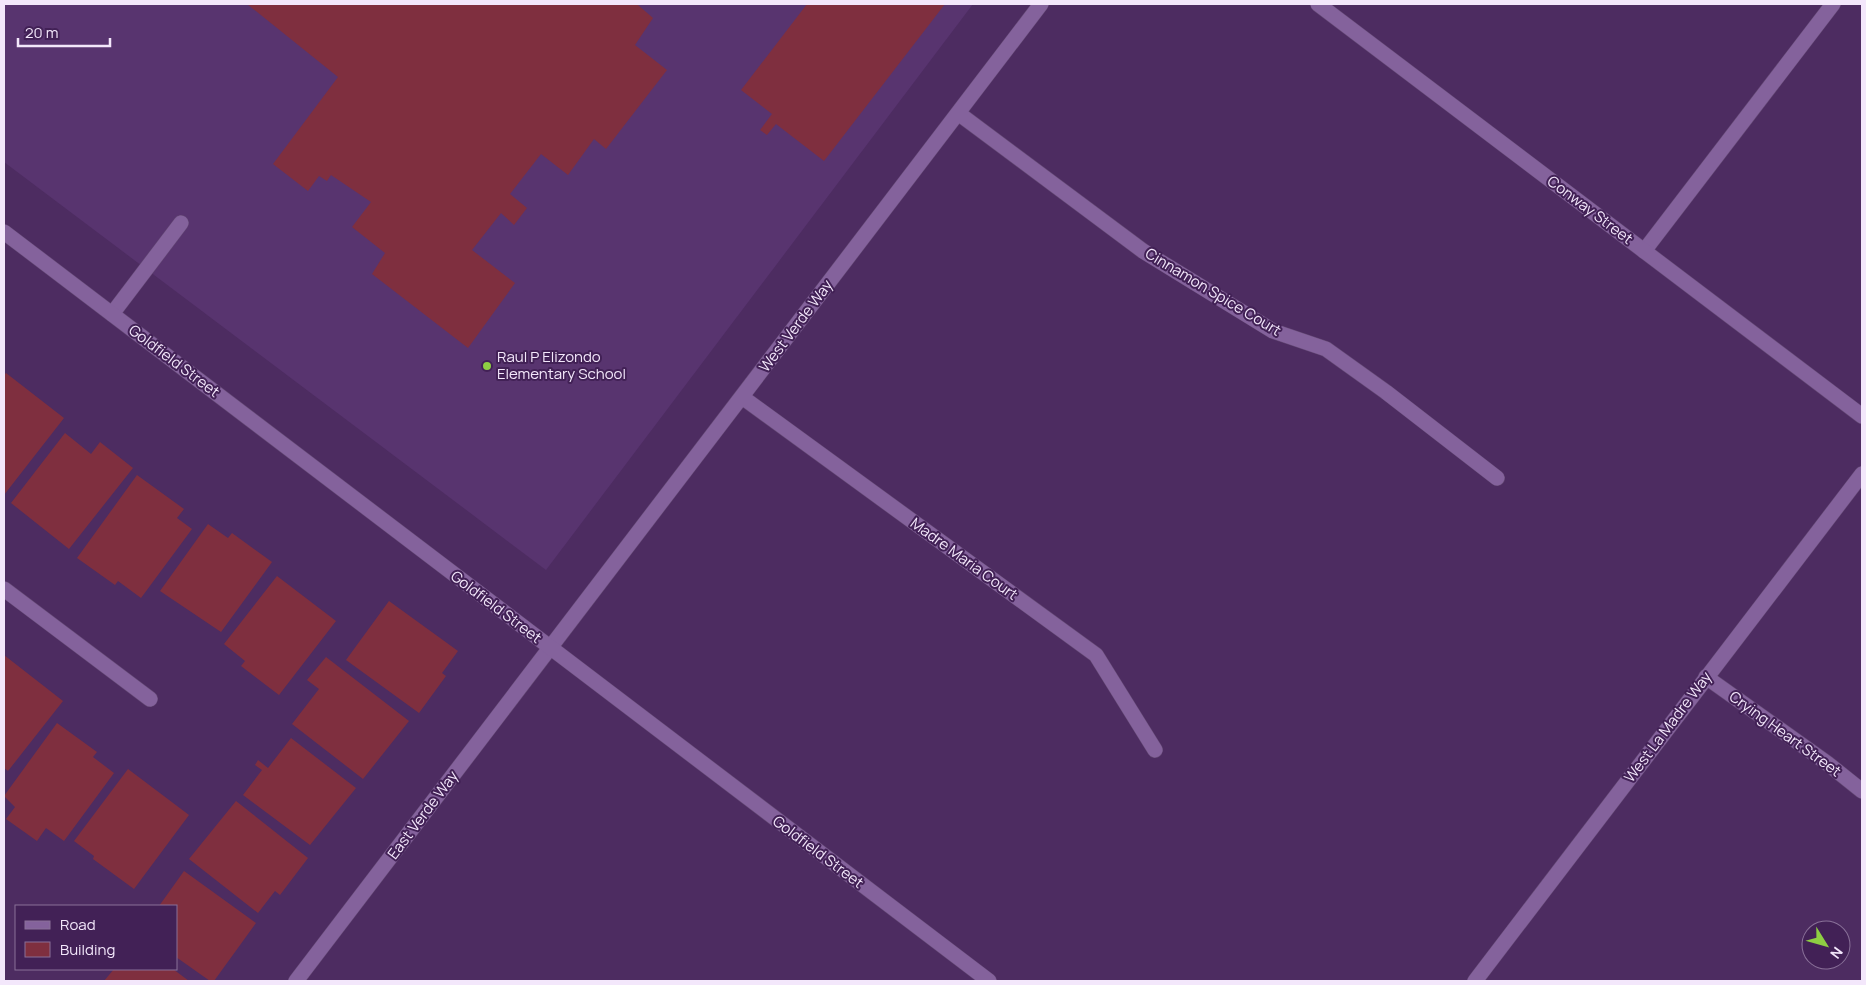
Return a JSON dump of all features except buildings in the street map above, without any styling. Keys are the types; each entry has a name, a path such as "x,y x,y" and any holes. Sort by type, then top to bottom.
{"street":[{"name":"West Verde Way","path":"551,648 1041,4"},
{"name":"Conway Street","path":"1318,4 1862,416"},
{"path":"1644,250 1833,4"},
{"name":"Cinnamon Spice Court","path":"958,113 1143,250 1273,331 1326,349 1386,392 1497,478"},
{"path":"112,314 181,223"},
{"name":"Goldfield Street","path":"4,232 989,981"},
{"name":"Madre Maria Court","path":"742,397 1096,655 1155,750"},
{"name":"West La Madre Way","path":"1475,981 1862,474"},
{"path":"4,589 150,699"},
{"name":"East Verde Way","path":"296,981 551,648"},
{"name":"Crying Heart Street","path":"1706,678 1827,763 1862,791"}],"shaded area":[{"name":"Raul P Elizondo Elementary School","path":"4,4 973,4 546,570 4,162"}],"place":[{"name":"Raul P Elizondo Elementary School","path":"487,366"}]}
